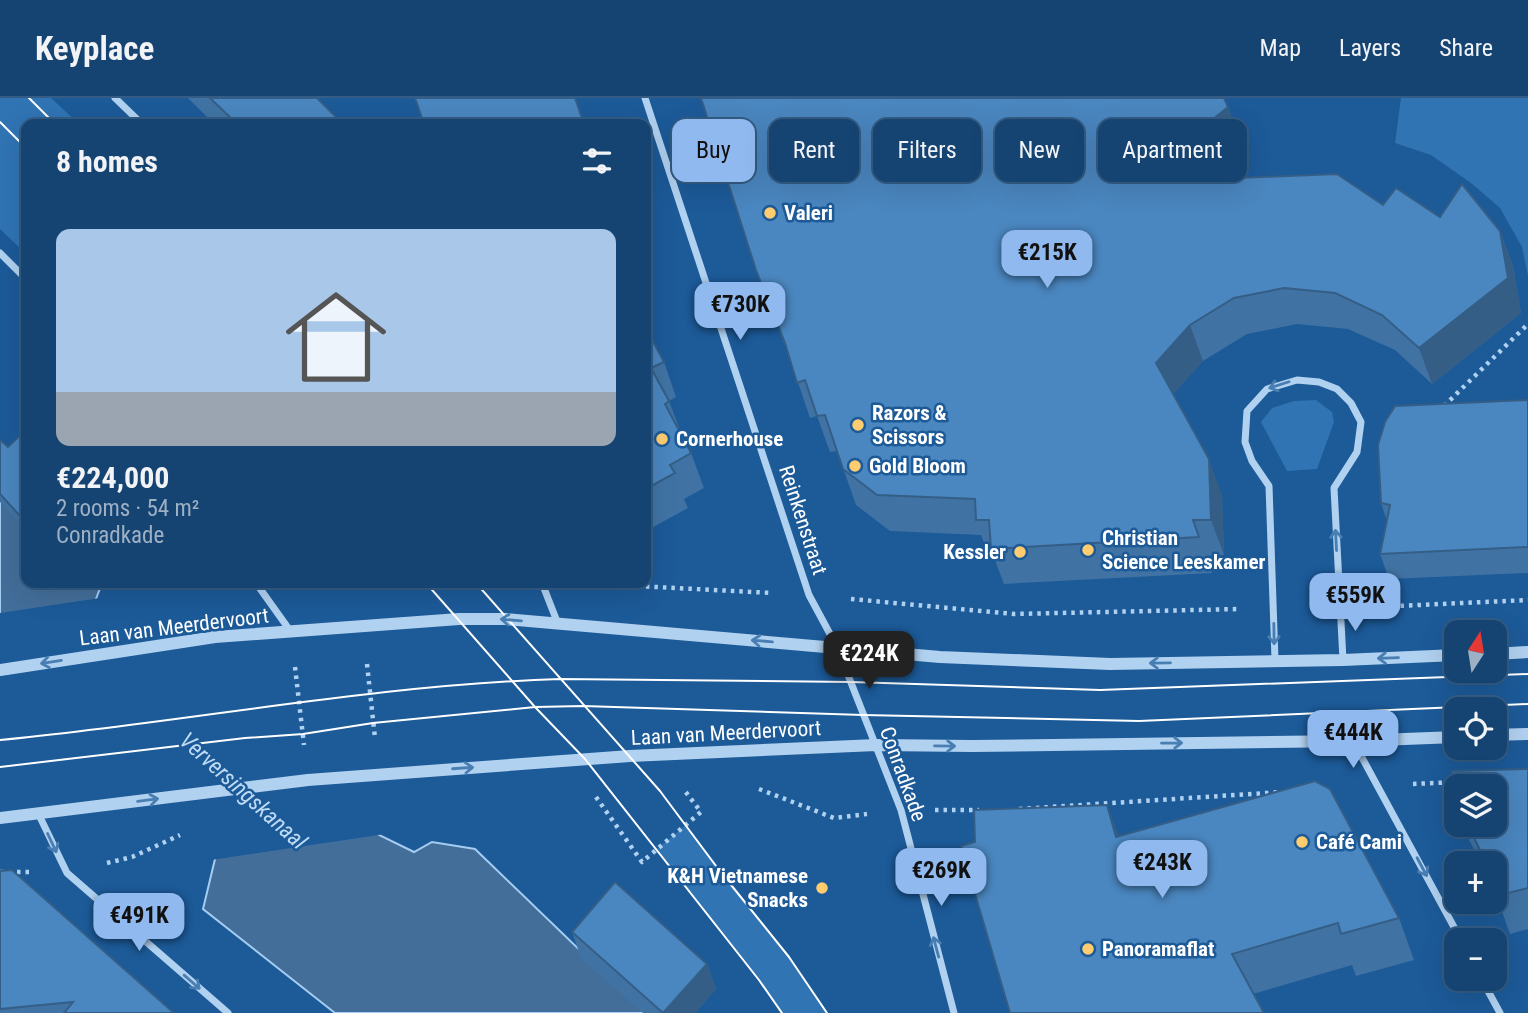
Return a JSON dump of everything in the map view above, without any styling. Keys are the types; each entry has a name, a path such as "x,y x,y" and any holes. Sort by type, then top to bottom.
{"street":[{"path":"115,98 137,119"},
{"name":"Reinkenstraat","path":"645,98 808,595"},
{"path":"0,253 21,274"},
{"path":"1275,660 1269,486 1252,461 1245,442 1247,411 1267,389 1297,380 1319,382 1337,389 1351,403 1361,422 1357,452 1334,488 1343,660"},
{"path":"260,588 291,632"},
{"path":"544,588 558,625"},
{"name":"Conradkade","path":"808,595 837,647 901,810 954,1013"},
{"name":"Laan van Meerdervoort","path":"0,670 215,638 459,619 506,619 940,657 1110,664 1444,656"},
{"path":"1507,653 1528,652"},
{"path":"1507,735 1528,734"},
{"name":"Laan van Meerdervoort","path":"0,818 308,780 630,756 876,745 1353,741 1444,737"},
{"path":"1353,741 1455,928"},
{"path":"38,813 66,873 228,1013"},
{"path":"1488,991 1500,1013"}],"path":[{"path":"1439,410 1528,324"},
{"path":"651,587 808,595 1014,614 1274,608"},
{"path":"1339,608 1528,600"},
{"path":"362,626 376,748"},
{"path":"1378,786 1444,783"},
{"path":"756,788 834,818 901,810 991,810"},
{"path":"603,793 593,793 642,862 701,813 685,790"},
{"path":"672,791 696,790"},
{"path":"1005,809 1295,791"}],"shaded area":[{"path":"0,98 51,98 74,119 21,119 21,249 0,229"},
{"path":"1401,98 1528,98 1528,276 1522,247 1500,208 1471,183 1431,155 1395,143"},
{"path":"1316,400 1332,412 1334,422 1317,469 1287,471 1261,422 1272,408 1294,401"},
{"path":"686,825 789,957 827,1013 783,1013 657,849"}],"water":[{"name":"Verversingskanaal","path":"0,442 21,465 21,588 100,588 96,599 379,835 414,852 432,842 475,849 645,1013 335,1013 203,909 215,859 0,680"}],"pier":[{"path":"100,598 385,834 211,860 0,684 0,613"}],"building":[{"path":"210,98 317,98 338,119 232,119"},
{"path":"415,98 575,98 582,119 422,119"},
{"path":"701,98 1224,98 1228,107 1213,119 1098,119 1098,182 1247,182 1247,178 1337,174 1383,205 1396,188 1440,217 1462,184 1500,231 1508,278 1419,348 1382,315 1335,293 1284,288 1234,298 1190,325 1156,363 1209,459 1211,520 1193,520 1199,537 991,549 989,520 976,520 975,499 877,495 843,469 825,415 817,416 805,380 797,383 728,182 755,182 755,119 708,119"},
{"path":"651,337 664,362 651,368"},
{"path":"651,368 669,401 665,404 691,453 670,465 675,473 651,486"},
{"path":"1528,400 1528,547 1380,554 1390,505 1381,503 1378,445 1385,422 1395,406"},
{"path":"21,435 21,517 0,494 0,440 8,447"},
{"path":"1528,769 1528,888 1507,893 1507,851 1480,851 1474,837 1507,837 1507,774 1452,774 1452,771"},
{"path":"1315,781 1330,789 1399,918 1341,934 1338,923 1232,954 1264,1013 1010,1013 961,846 975,842 974,810 1107,805 1116,837"},
{"path":"12,870 174,1013 64,1013 73,1002 0,1009 0,871"},
{"path":"615,882 707,964 663,1013 572,932"}],"tram line":[{"path":"29,98 50,119"},
{"path":"0,122 21,143"},
{"path":"430,588 535,707 585,759 782,1013"},
{"path":"480,588 660,791 789,957 827,1013"},
{"path":"0,740 350,696 560,679 852,682 1100,690 1528,674"},
{"path":"0,767 245,738 303,734 373,723 535,707 583,706 1139,721 1528,704"}],"place":[{"name":"Valeri","path":"770,213"},
{"name":"Razors & Scissors","path":"858,425"},
{"name":"Cornerhouse","path":"662,439"},
{"name":"Gold Bloom","path":"855,466"},
{"name":"Christian Science Leeskamer","path":"1088,550"},
{"name":"Kessler","path":"1020,552"},
{"name":"Café Cami","path":"1302,842"},
{"name":"K&H Vietnamese Snacks","path":"822,888"},
{"name":"Panoramaflat","path":"1088,949"}]}
